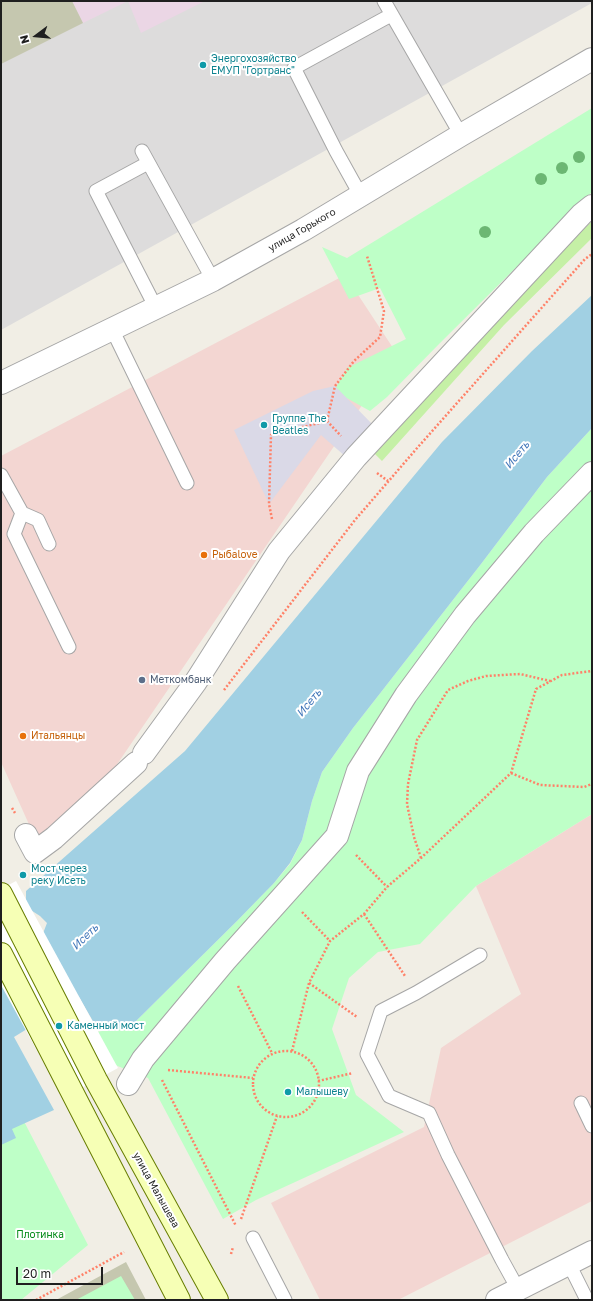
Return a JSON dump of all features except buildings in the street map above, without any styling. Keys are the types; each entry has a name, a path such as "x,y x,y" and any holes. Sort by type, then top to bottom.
{"main road":[{"name":"улица Малышева","path":"1,894 96,1080 217,1300"},
{"path":"1,954 179,1300"}],"street":[{"name":"улица Горького","path":"1,383 213,280 303,230 461,135 592,59"},
{"path":"26,835 35,852 54,838 140,758 195,683 279,551 356,457 582,214 592,206"},
{"path":"128,1084 143,1058 225,961 337,836 358,771 406,695 465,615 534,533 592,473"},
{"path":"497,1300 592,1252"}],"lane":[{"path":"384,1 461,135"},
{"path":"361,196 336,151 294,68 391,15"},
{"path":"156,308 96,191 145,157 213,280"},
{"path":"112,329 187,483"},
{"path":"1,475 22,513 38,520 49,544"},
{"path":"22,513 14,534 69,647"},
{"path":"480,955 416,993 381,1011 367,1054 389,1096 429,1113 448,1155 518,1289"},
{"path":"581,1103 592,1126"},
{"path":"253,1238 285,1300"},
{"path":"569,1264 587,1300"}],"path":[{"path":"221,694 355,520 585,259 592,254"},
{"path":"279,551 269,504 271,436 327,421 335,386 354,361 380,337 384,310 367,256"},
{"path":"292,1051 309,983 330,941 364,914 387,887 421,858 511,773 536,689 562,675 592,672"},
{"path":"421,858 414,837 407,804 408,784 417,740 448,690 468,681 486,676 520,674 550,681"},
{"path":"511,773 540,785 584,787 592,784"},
{"path":"337,836 387,887"},
{"path":"284,894 330,941"},
{"path":"364,914 416,993"},
{"path":"225,961 272,1053"},
{"path":"309,983 375,1029"},
{"path":"292,1051 302,1055 310,1061 316,1070 318,1091 314,1101 307,1109 298,1115 288,1117 277,1116 266,1111 258,1102 253,1090 253,1078 256,1068 263,1059 272,1053 292,1051"},
{"path":"318,1081 374,1067"},
{"path":"128,1084 156,1069 253,1078"},
{"path":"159,1076 237,1229 277,1116"},
{"path":"231,1254 234,1242"},
{"path":"36,1300 128,1250"}],"shaded area":[{"path":"1,1 592,1 592,3 1,330"},
{"path":"1,1 72,1 83,23 1,64"},
{"path":"72,1 128,1 83,23"},
{"path":"128,1 205,1 141,33"},
{"path":"345,275 397,354 107,779 36,840 1,762 1,456"},
{"path":"335,386 374,426 346,457 321,435 269,504 234,430 313,391"},
{"path":"592,814 592,1201 398,1300 320,1300 271,1203 424,1127 441,1048 521,994 476,886"},
{"path":"126,1262 146,1300 56,1300"}],"green space":[{"path":"592,108 592,192 387,397 370,411 334,391 347,368 406,339 380,288 349,299 322,247 347,258"},
{"path":"592,221 592,238 504,325 382,461 370,449 383,432"},
{"path":"592,428 592,814 476,886 420,944 378,952 349,978 332,1029 356,1095 404,1132 256,1200 223,1219 148,1078 115,1065 97,1032 132,1025 237,921 274,883 290,864 302,840 312,801 322,772 353,728 547,477"},
{"name":"Плотинка","path":"1,1077 88,1245 21,1300 1,1300"},
{"path":"121,1276 135,1300 76,1300"}],"water":[{"name":"Исеть","path":"592,295 592,428 547,477 353,728 322,772 312,801 302,840 290,863 274,883 237,921 132,1025 108,1031 94,1023 79,997 14,1037 54,1110 12,1129 16,1138 1,1145 1,964 42,936 47,923 40,916 26,907 26,891 185,751 442,442 532,351"}],"pier":[{"name":"Каменный мост","path":"16,881 118,1068 63,1098 1,985 1,889"}],"place":[{"name":"Энергохозяйство ЕМУП \"Гортранс\"","path":"203,65"},
{"name":"Группе The Beatles","path":"264,425"},
{"name":"Рыбаlove","path":"204,555"},
{"name":"Меткомбанк","path":"142,680"},
{"name":"Итальянцы","path":"23,736"},
{"name":"Мост через реку Исеть","path":"23,875"},
{"name":"Каменный мост","path":"59,1026"},
{"name":"Малышеву","path":"288,1092"}]}
